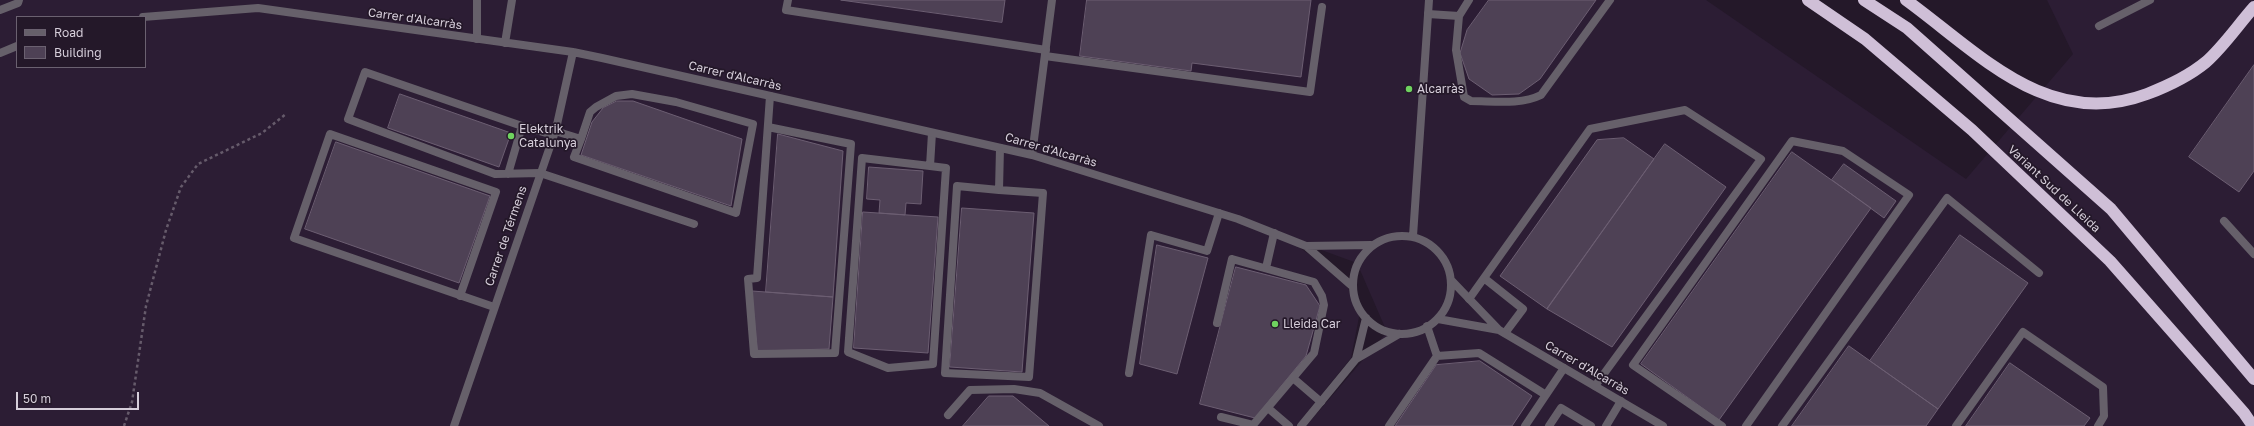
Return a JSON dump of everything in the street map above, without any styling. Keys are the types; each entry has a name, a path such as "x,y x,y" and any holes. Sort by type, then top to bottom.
{"highway":[{"path":"1799,0 1865,39"},
{"name":"Variant Sud de Lleida","path":"1808,0 1865,39 1972,130 2110,261 2244,413 2253,426"},
{"name":"Variant Sud de Lleida","path":"1864,0 1907,28 2111,209 2254,379"},
{"path":"1906,0 2019,84 2052,97 2091,103 2127,100 2174,83 2206,62 2254,7"}],"street":[{"path":"0,10 18,3 19,0"},
{"path":"477,0 477,39"},
{"path":"505,43 512,0"},
{"path":"788,0 786,10 1045,53 1310,92 1322,7"},
{"path":"1032,155 1052,0"},
{"path":"1413,236 1429,0"},
{"path":"1469,0 1459,16 1456,50 1464,97 1471,101 1532,100 1541,95 1610,0"},
{"path":"2099,26 2150,0"},
{"name":"Carrer d'Alcarràs","path":"146,17 258,8 573,52 932,132 1032,155 1219,214 1274,233 1306,246 1352,286"},
{"path":"1428,14 1459,16"},
{"path":"0,53 16,46"},
{"name":"Carrer de Térmens","path":"454,426 554,133 573,52"},
{"path":"581,139 522,126 365,72 348,119 495,174 540,173 694,224"},
{"path":"632,94 676,102 753,124 736,212 574,157 581,139 590,112 616,96 632,94"},
{"path":"768,127 851,144 835,353 754,354 748,279 757,278 770,96"},
{"path":"1469,299 1590,129 1685,110 1761,159 1595,386"},
{"path":"508,174 522,126"},
{"path":"930,166 932,132"},
{"path":"460,296 496,192 330,134 294,238 460,296 494,307"},
{"path":"1722,426 1633,365 1792,142 1843,151 1909,195 1746,426"},
{"path":"999,190 1000,148"},
{"path":"862,158 930,166 946,168 933,364 888,368 848,352 862,158"},
{"path":"957,186 999,190 1043,193 1029,377 945,373 957,186"},
{"path":"1782,426 1947,198 2039,273"},
{"path":"1129,373 1151,235 1207,251 1219,214"},
{"path":"2224,221 2254,254"},
{"path":"1266,268 1274,233"},
{"path":"1301,426 1356,359 1399,334 1420,331 1438,319 1449,301 1452,281 1446,261 1432,245 1413,236 1391,236 1371,245 1357,263 1352,286 1354,300 1366,318 1375,326 1399,334"},
{"name":"Carrer d'Alcarràs","path":"1306,246 1371,245"},
{"path":"1217,323 1232,259 1314,282 1322,296 1324,305 1314,353 1253,425 1221,417"},
{"path":"1484,278 1523,308 1502,332"},
{"name":"Carrer d'Alcarràs","path":"1452,281 1502,332 1663,426"},
{"path":"1356,359 1366,318"},
{"name":"Carrer d'Alcarràs","path":"1438,319 1502,332"},
{"path":"1427,326 1437,356"},
{"path":"1956,426 2023,332 2103,387 2104,416 2098,426"},
{"path":"1437,356 1479,353 1546,395"},
{"path":"1389,426 1437,356"},
{"path":"1525,426 1564,368"},
{"path":"1293,378 1320,402"},
{"path":"948,415 970,390 1014,389 1040,393 1099,426"},
{"path":"1606,426 1621,401"},
{"path":"1268,408 1289,426"},
{"path":"1549,426 1562,408 1591,426"}],"path":[{"path":"124,426 132,402 146,306 166,230 181,187 198,164 262,133 286,114"}],"shaded area":[{"path":"0,0 1706,0 1966,179 2073,54 2047,0 2254,0 2254,426 1306,426 1387,332 1357,263 1283,236 1343,278 1360,312 1351,358 1296,426 0,426"}],"building":[{"path":"841,0 1005,0 1002,22"},
{"path":"1087,0 1311,0 1301,77 1192,63 1191,71 1080,56"},
{"path":"1489,0 1596,0 1540,79 1519,94 1492,95 1469,79 1460,53 1467,30"},
{"path":"2254,65 2254,171 2239,192 2189,157"},
{"path":"400,94 511,133 499,167 388,128"},
{"path":"617,101 633,101 742,139 731,206 581,155 592,122 603,108"},
{"path":"778,134 843,151 833,297 766,292"},
{"path":"1624,138 1654,159 1547,309 1500,276 1597,140"},
{"path":"336,142 490,196 459,283 305,229"},
{"path":"1665,144 1726,187 1612,347 1547,309"},
{"path":"1792,152 1871,208 1719,420 1641,364"},
{"path":"1844,164 1896,201 1884,218 1832,180"},
{"path":"869,167 923,171 921,204 906,203 905,215 879,213 880,200 867,199"},
{"path":"962,208 1034,213 1022,372 950,367"},
{"path":"863,212 938,217 928,353 854,348"},
{"path":"1960,235 2028,283 1938,409 1870,361"},
{"path":"1157,245 1208,258 1177,374 1140,364"},
{"path":"1236,267 1306,285 1320,306 1306,356 1255,418 1200,404"},
{"path":"752,291 833,297 829,349 758,351"},
{"path":"1849,346 1938,409 1926,426 1792,426"},
{"path":"1480,361 1532,396 1512,426 1395,426 1436,365"},
{"path":"2010,363 2090,418 2084,426 1966,426"},
{"path":"989,396 1013,396 1049,426 963,426"}],"place":[{"name":"Alcarràs","path":"1409,89"},
{"name":"Elektrik Catalunya","path":"511,136"},
{"name":"Lleida Car","path":"1275,324"}]}
